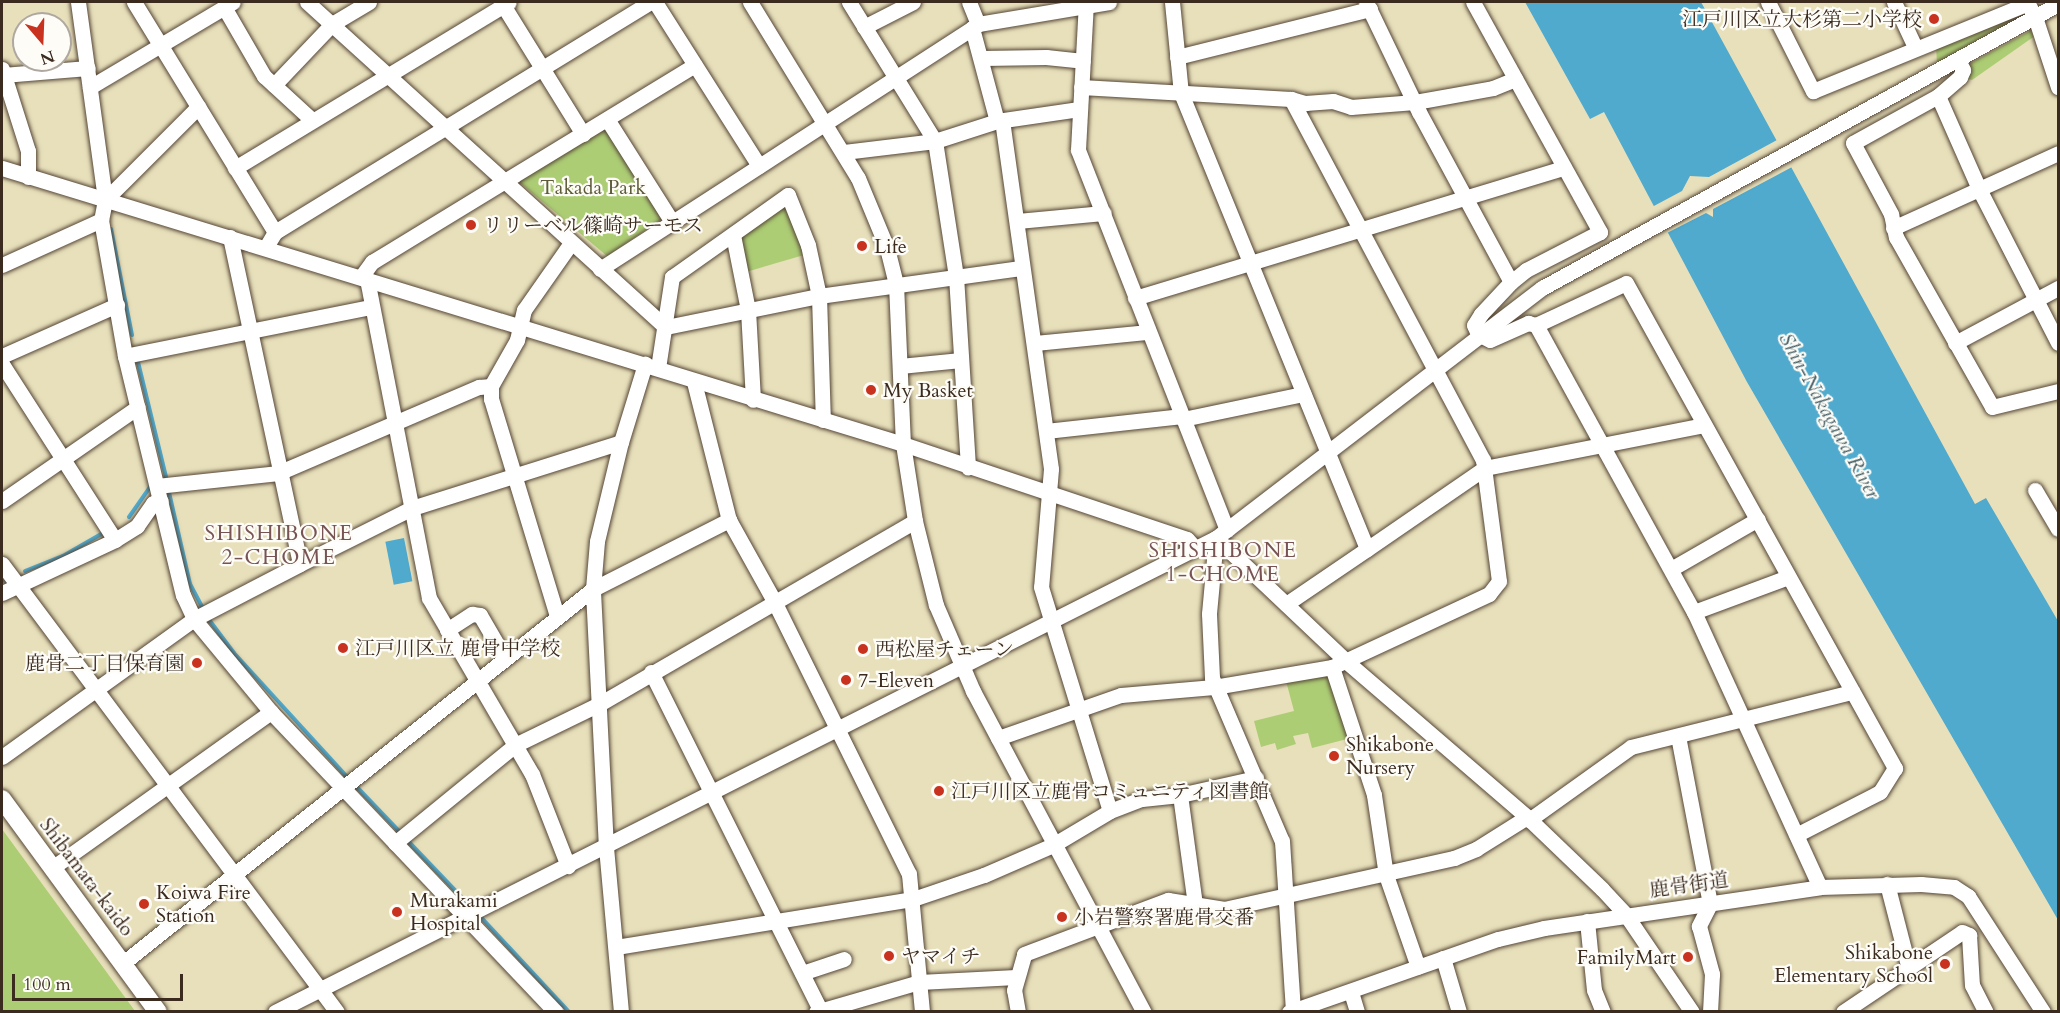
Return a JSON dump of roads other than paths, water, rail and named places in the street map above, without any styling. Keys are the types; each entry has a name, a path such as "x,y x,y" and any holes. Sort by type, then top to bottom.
{"main road":[{"name":"Shibamata-kaido","path":"2,799 158,1011"}],"street":[{"path":"78,2 105,200 101,220 126,356 183,595 194,619 271,712 556,1011"},
{"path":"134,2 275,232"},
{"path":"307,2 666,327"},
{"path":"274,85 332,24 369,2"},
{"path":"266,247 275,232 444,125 650,2"},
{"path":"655,2 759,166"},
{"path":"750,2 844,152 879,223 896,284 903,444 915,521 936,605 962,668 1053,845 1144,1011"},
{"path":"849,2 935,141 956,276 968,468"},
{"path":"864,27 913,2"},
{"path":"969,2 1000,120 1017,221 1046,431 1050,495 1041,587 1110,811"},
{"path":"600,268 975,26 1086,4 1109,2"},
{"path":"1172,2 1180,93 1366,549"},
{"path":"1473,2 1600,232 1526,270 1511,282 1481,314 1474,325 1478,334 1490,340 1528,323 1536,325 1626,283 1895,768 1880,792 1796,835"},
{"path":"1768,2 1814,91 1915,47 2024,5 2030,6 2035,17 2058,87"},
{"path":"1894,2 1915,47"},
{"path":"235,168 506,3 582,134"},
{"path":"90,87 229,4 264,76 312,120"},
{"path":"1086,4 1078,150 1182,418 1222,534 1340,664 1528,819 1626,915 1692,1011"},
{"path":"275,1011 606,848 1196,549 1222,534 1478,334 1542,288 1959,62 2058,4"},
{"path":"1177,57 1368,5 1415,102 1511,282"},
{"path":"983,58 1046,57 1083,62"},
{"path":"1959,62 1963,70 1960,76 1938,96 1853,143 1891,214 1893,228 1992,407 2058,391"},
{"path":"568,866 532,774 429,598 364,278 372,262 695,65"},
{"path":"28,177 28,151 2,72 88,68"},
{"path":"1081,87 1292,99 1305,103 1333,101 1351,107 1415,102 1493,88 1515,79"},
{"path":"1938,96 1979,189 2058,343"},
{"path":"998,738 1080,712 1121,695 1214,687 1340,664 1489,594 1499,581 1485,468 1292,99"},
{"path":"105,200 198,107"},
{"path":"844,152 935,141 1000,120 1079,109"},
{"path":"607,119 672,222"},
{"path":"1893,228 2058,153"},
{"path":"2,168 520,325 652,366 694,382 903,444 968,468 1187,539 1196,549"},
{"path":"1136,298 1564,168"},
{"path":"621,1011 606,848 597,705 593,589 597,541 621,442 666,327 672,277 788,195 808,245 819,296 823,420"},
{"path":"1017,221 1104,213"},
{"path":"2,265 101,220"},
{"path":"733,235 748,310 753,400"},
{"path":"230,237 300,564"},
{"path":"557,616 491,399 491,386 517,340 524,310 571,243"},
{"path":"666,327 819,296 1022,268"},
{"path":"1955,343 2058,288"},
{"path":"2,356 117,305"},
{"path":"126,356 371,307"},
{"path":"1536,325 1694,612 1820,887"},
{"path":"1035,343 1148,332"},
{"path":"900,366 961,360"},
{"path":"2,364 115,540"},
{"path":"694,382 729,520 774,601 909,874 922,1011"},
{"path":"2,593 115,540 137,526 159,494 279,473 479,387 491,386"},
{"path":"1046,431 1182,418 1303,394"},
{"path":"2,501 138,407"},
{"path":"1286,604 1485,468 1704,424"},
{"path":"2,757 194,619 300,564 412,508 621,442"},
{"path":"2035,490 2058,530"},
{"path":"1671,569 1758,519"},
{"path":"123,963 344,790 593,589 729,520"},
{"path":"395,843 515,745 597,705 915,521"},
{"path":"1222,534 1209,614 1214,687 1257,778 1282,841 1288,898 1292,1011"},
{"path":"2,564 337,1011"},
{"path":"1694,612 1788,577"},
{"path":"447,630 472,614 480,615 505,658"},
{"path":"1340,664 1374,795 1386,875 1418,967"},
{"path":"651,672 819,1011 919,982 1016,977"},
{"path":"1018,1011 1016,977 1024,954 1168,900 1224,909 1288,898 1386,875 1476,849 1528,819 1631,747 1852,692"},
{"path":"52,868 271,712"},
{"path":"1678,736 1710,904 1699,926 1712,974 1710,1011"},
{"path":"616,947 913,899 984,875 1053,845 1110,811 1142,798 1180,795 1257,778"},
{"path":"1180,795 1195,904"},
{"path":"1887,884 1909,969"},
{"name":"鹿骨街道","path":"1292,1011 1498,939 1587,921 1820,887 1887,884 1939,885 1964,892 2013,962 2043,1011"},
{"path":"1587,921 1594,990 1603,1011"},
{"path":"1843,1011 1962,932 1969,935 1972,985 1986,1011"},
{"path":"1443,958 1459,1011"},
{"path":"802,973 844,959"},
{"path":"1351,992 1357,1011"}],"water":[{"name":"Shin-Nakagawa River","path":"1525,2 1701,2 1975,504 1986,498 2058,621 2058,920 1747,382 1604,112 1590,119"},
{"path":"404,538 412,581 394,585 385,542"}],"waterway":[{"path":"111,229 132,335"},
{"path":"138,362 167,481"},
{"path":"129,517 151,486"},
{"path":"168,488 190,584 204,610"},
{"path":"25,571 63,556 103,533"},
{"path":"207,617 234,653 348,778"},
{"path":"353,783 400,832"},
{"path":"407,840 472,908"},
{"path":"478,914 569,1012"}],"place":[{"name":"江戸川区立大杉第二小学校","path":"1934,19"},
{"name":"リリーベル篠崎サーモス","path":"471,225"},
{"name":"Life","path":"862,246"},
{"name":"My Basket","path":"871,390"},
{"name":"江戸川区立 鹿骨中学校","path":"343,648"},
{"name":"西松屋チェーン","path":"863,649"},
{"name":"鹿骨二丁目保育園","path":"197,663"},
{"name":"7-Eleven","path":"846,680"},
{"name":"Shikabone Nursery","path":"1334,756"},
{"name":"江戸川区立鹿骨コミュニティ図書館","path":"939,791"},
{"name":"Koiwa Fire Station","path":"144,904"},
{"name":"Murakami Hospital","path":"397,912"},
{"name":"小岩警察署鹿骨交番","path":"1062,917"},
{"name":"ヤマイチ","path":"889,956"},
{"name":"FamilyMart","path":"1688,957"},
{"name":"Shikabone Elementary School","path":"1945,964"}],"district":[{"name":"SHISHIBONE 2-CHOME","path":"279,546"},
{"name":"SHISHIBONE 1-CHOME","path":"1223,563"}],"park label":[{"name":"Takada Park","path":"593,187"}]}
